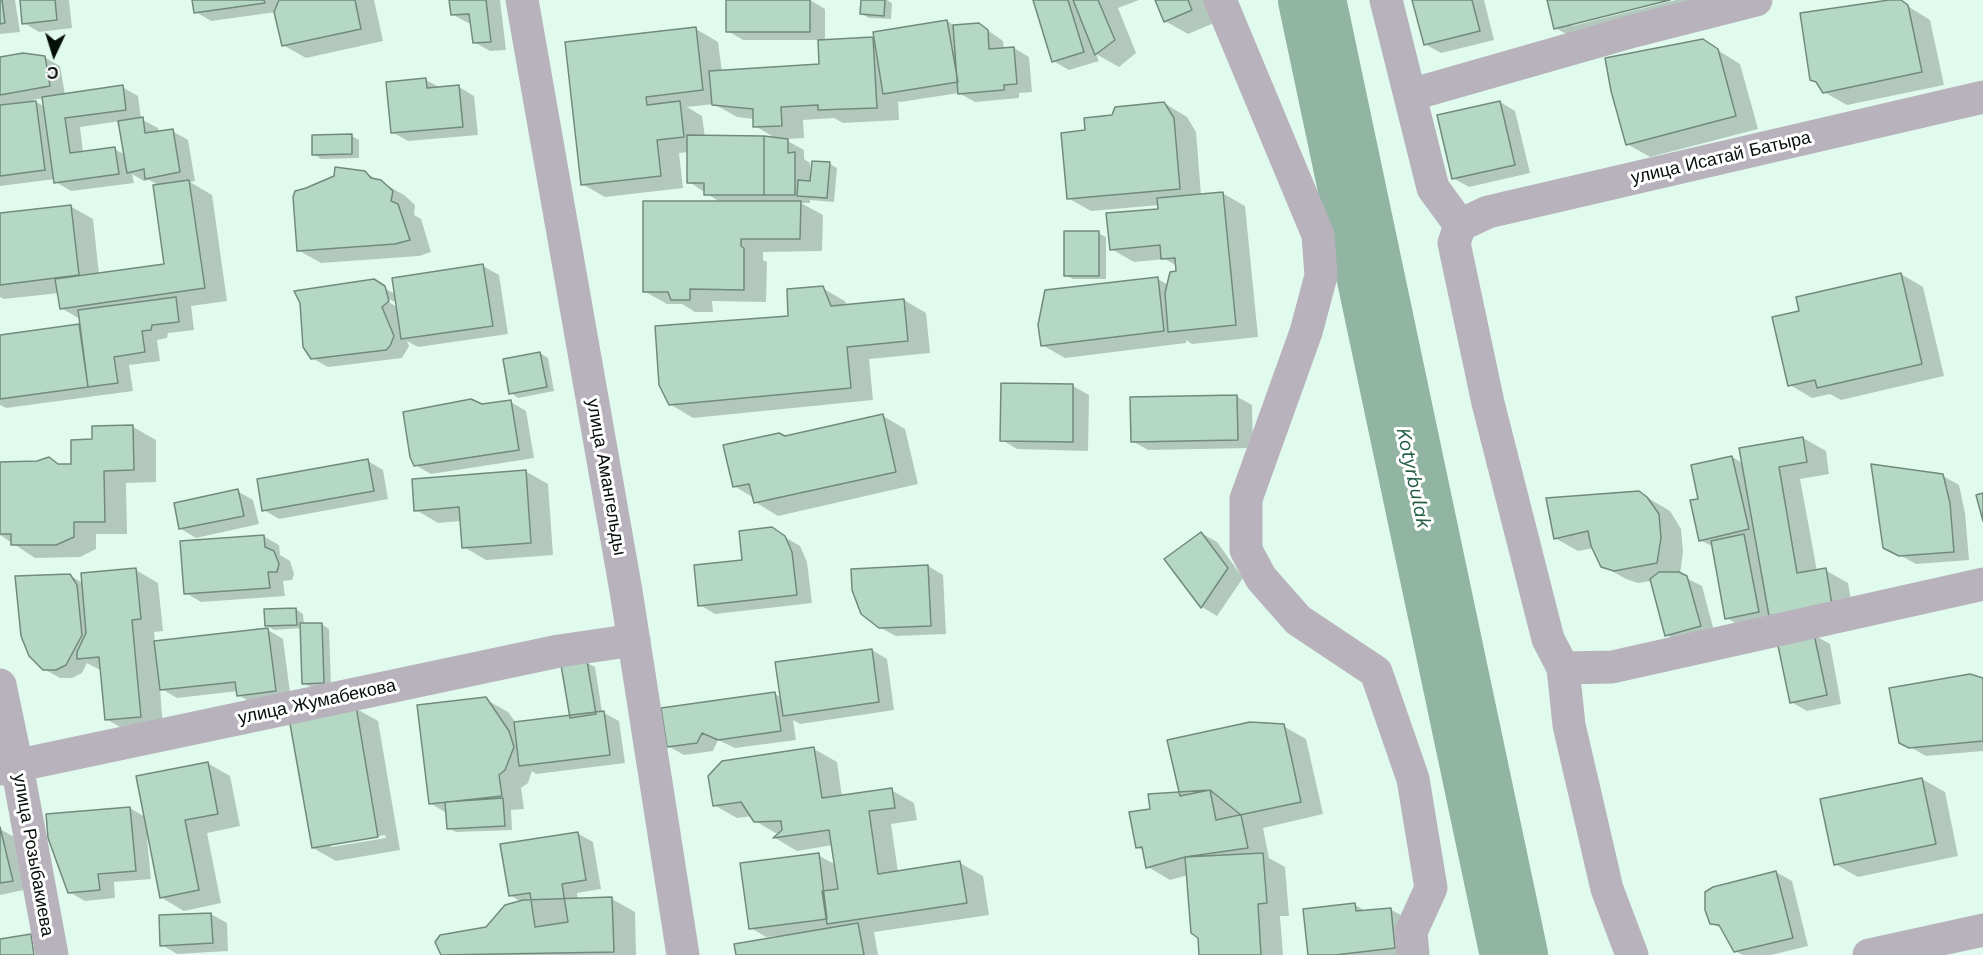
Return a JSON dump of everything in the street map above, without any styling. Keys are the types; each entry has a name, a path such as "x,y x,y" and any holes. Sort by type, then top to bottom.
{"street":[{"name":"улица Амангельды","path":"522,0 634,639 683,955"},
{"path":"1220,0 1318,235 1321,276 1306,332 1246,499 1246,550 1261,578 1298,620 1376,672 1413,779 1431,888 1411,932 1413,955"},
{"path":"1386,0 1433,188 1460,225 1454,243 1488,403 1548,639 1563,668 1569,725 1607,889 1632,955"},
{"path":"1410,95 1634,31 1756,0"},
{"name":"улица Исатай Батыра","path":"1460,225 1488,212 1983,97"},
{"path":"1563,668 1612,667 1983,584"},
{"name":"улица Жумабекова","path":"9,767 559,651 634,639"},
{"name":"улица Розыбакиева","path":"0,685 9,767 52,955"},
{"path":"1869,955 1983,930"}],"building":[{"path":"0,0 2,0 5,23 0,24"},
{"path":"20,0 55,0 57,20 22,24"},
{"path":"192,0 264,0 265,3 194,13"},
{"path":"279,0 355,0 361,29 282,46 274,12"},
{"path":"449,0 486,0 491,42 473,43 469,14 451,15"},
{"path":"726,0 810,0 810,32 726,32"},
{"path":"861,0 885,0 884,16 860,14"},
{"path":"1033,0 1068,0 1084,52 1052,62"},
{"path":"1073,0 1098,0 1115,40 1095,55"},
{"path":"1155,0 1188,0 1192,10 1164,22"},
{"path":"1412,0 1472,0 1480,31 1424,45"},
{"path":"1547,0 1670,0 1554,29"},
{"path":"1901,0 1908,5 1922,72 1823,93 1816,82 1810,80 1800,13"},
{"path":"947,20 958,82 883,94 873,32"},
{"path":"979,23 988,30 989,49 1014,47 1017,84 1004,85 1004,90 958,94 953,25"},
{"path":"696,27 703,90 646,97 647,105 680,101 684,137 657,140 661,176 581,185 565,42"},
{"path":"873,37 877,108 818,110 818,105 781,107 782,126 753,127 753,109 712,105 709,71 819,64 818,40"},
{"path":"1703,39 1718,49 1736,116 1626,145 1611,91 1605,58"},
{"path":"23,53 45,56 50,86 0,95 0,57"},
{"path":"426,78 427,88 459,85 463,127 391,133 386,82"},
{"path":"123,85 126,110 65,118 70,153 115,147 119,174 54,183 42,97"},
{"path":"36,101 45,170 0,176 0,105"},
{"path":"1500,101 1515,165 1452,179 1437,115"},
{"path":"1164,102 1174,118 1180,189 1067,199 1061,133 1085,130 1084,118 1112,115 1115,107"},
{"path":"143,117 145,133 173,129 180,172 145,179 144,169 127,173 118,121"},
{"path":"352,134 352,154 312,155 312,135"},
{"path":"687,135 764,136 764,195 704,195 704,183 687,183"},
{"path":"764,136 788,139 788,153 795,152 795,195 764,195"},
{"path":"812,161 830,162 827,198 797,196 798,180 810,181"},
{"path":"335,167 365,171 371,178 381,180 393,191 391,201 398,204 410,240 395,244 297,251 293,197 295,191 334,176"},
{"path":"189,180 205,288 60,309 55,279 164,264 153,185"},
{"path":"1223,192 1236,325 1168,332 1165,293 1170,272 1176,271 1175,258 1161,259 1160,245 1110,250 1106,213 1158,209 1157,198"},
{"path":"643,201 801,201 800,239 741,239 741,246 744,248 744,290 690,289 690,300 671,300 668,292 643,292"},
{"path":"71,205 79,275 0,285 0,213"},
{"path":"1064,231 1099,231 1099,276 1064,276"},
{"path":"483,264 493,326 401,339 392,278"},
{"path":"1901,273 1922,364 1817,388 1815,380 1788,386 1772,317 1799,311 1796,297"},
{"path":"1158,277 1164,331 1041,346 1038,325 1045,290"},
{"path":"374,279 385,286 389,301 382,307 394,336 390,346 386,350 311,359 303,347 300,303 294,291"},
{"path":"823,286 831,306 904,299 908,341 847,347 851,388 669,405 659,385 655,326 788,316 787,289"},
{"path":"176,297 179,322 152,325 151,330 142,331 145,352 114,357 118,383 88,387 78,310"},
{"path":"79,324 88,387 0,399 0,335"},
{"path":"540,352 547,387 509,394 503,359"},
{"path":"1001,383 1073,384 1073,442 1000,441"},
{"path":"1237,395 1238,440 1131,442 1130,397"},
{"path":"471,399 482,404 511,400 519,450 414,466 410,457 403,412"},
{"path":"883,414 896,472 754,503 749,484 733,487 723,445 779,433 785,436"},
{"path":"133,425 134,470 104,471 105,522 74,522 74,537 56,545 11,545 11,534 0,534 0,462 37,461 49,457 58,464 71,464 71,440 92,439 92,426"},
{"path":"1803,437 1807,462 1779,467 1797,573 1826,568 1832,605 1769,616 1739,448"},
{"path":"1732,456 1749,529 1699,541 1690,500 1698,499 1691,465"},
{"path":"368,459 374,491 262,511 257,479"},
{"path":"1871,464 1943,474 1950,503 1954,552 1899,556 1883,548"},
{"path":"526,470 531,543 462,548 459,507 414,511 412,479"},
{"path":"238,489 244,516 179,529 174,503"},
{"path":"1639,491 1647,497 1659,514 1661,538 1657,563 1614,571 1601,567 1591,546 1588,531 1554,539 1546,498"},
{"path":"1983,493 1983,521 1976,495"},
{"path":"772,527 785,536 792,552 797,595 698,606 694,565 742,560 739,531"},
{"path":"1201,532 1228,568 1201,608 1164,559"},
{"path":"1744,534 1759,612 1725,619 1711,541"},
{"path":"264,535 265,547 274,551 279,564 277,572 268,572 270,588 184,594 180,541"},
{"path":"928,565 931,626 879,628 861,614 852,590 851,569"},
{"path":"136,568 141,619 132,620 141,717 105,720 99,657 77,659 77,652 86,633 81,573"},
{"path":"1659,572 1679,572 1687,576 1701,626 1665,636 1650,579"},
{"path":"70,574 77,585 82,635 66,665 56,670 43,670 29,656 21,636 15,576"},
{"path":"296,608 297,625 265,626 264,609"},
{"path":"300,623 322,623 324,683 302,684"},
{"path":"268,628 276,691 237,696 235,682 160,690 154,641"},
{"path":"1814,634 1827,695 1790,703 1777,641"},
{"path":"872,649 879,702 783,716 775,662"},
{"path":"587,661 596,714 570,718 561,665"},
{"path":"1970,674 1983,678 1983,741 1909,748 1899,743 1889,688"},
{"path":"775,692 781,731 718,740 702,733 697,743 667,747 661,708"},
{"path":"486,697 509,731 514,747 505,770 499,775 502,796 429,804 417,705"},
{"path":"356,706 378,837 312,848 289,718"},
{"path":"604,711 610,755 519,766 514,722"},
{"path":"1250,722 1284,724 1301,802 1216,820 1210,790 1180,796 1167,740"},
{"path":"814,747 822,798 892,788 895,808 869,811 878,874 960,861 967,903 827,924 822,891 838,889 829,830 773,838 782,830 781,821 754,822 741,802 713,806 708,776 722,761"},
{"path":"208,762 218,814 185,820 199,890 160,898 136,776"},
{"path":"1922,778 1936,844 1834,865 1820,799"},
{"path":"1210,790 1241,815 1248,848 1185,857 1146,868 1142,847 1136,848 1129,812 1150,809 1148,794"},
{"path":"503,798 505,826 447,829 445,802"},
{"path":"130,807 136,871 98,874 100,890 68,893 48,838 46,814"},
{"path":"0,827 13,881 0,883"},
{"path":"578,832 586,880 562,884 568,922 535,927 530,893 509,896 500,844"},
{"path":"819,853 827,919 749,929 740,863"},
{"path":"1263,853 1267,903 1258,904 1261,955 1199,955 1198,938 1191,933 1185,857"},
{"path":"1776,871 1793,938 1734,952 1719,925 1710,924 1705,910 1705,892 1713,887"},
{"path":"612,897 614,952 441,955 435,942 440,935 486,927 505,905 523,900"},
{"path":"1355,903 1356,911 1391,908 1395,948 1335,955 1308,955 1303,909"},
{"path":"211,913 213,943 160,946 159,915"},
{"path":"858,923 864,955 736,955 734,944"},
{"path":"31,934 34,955 0,955 0,939"}],"waterway":[{"name":"Kotyrbulak","path":"1312,0 1514,955"}]}
